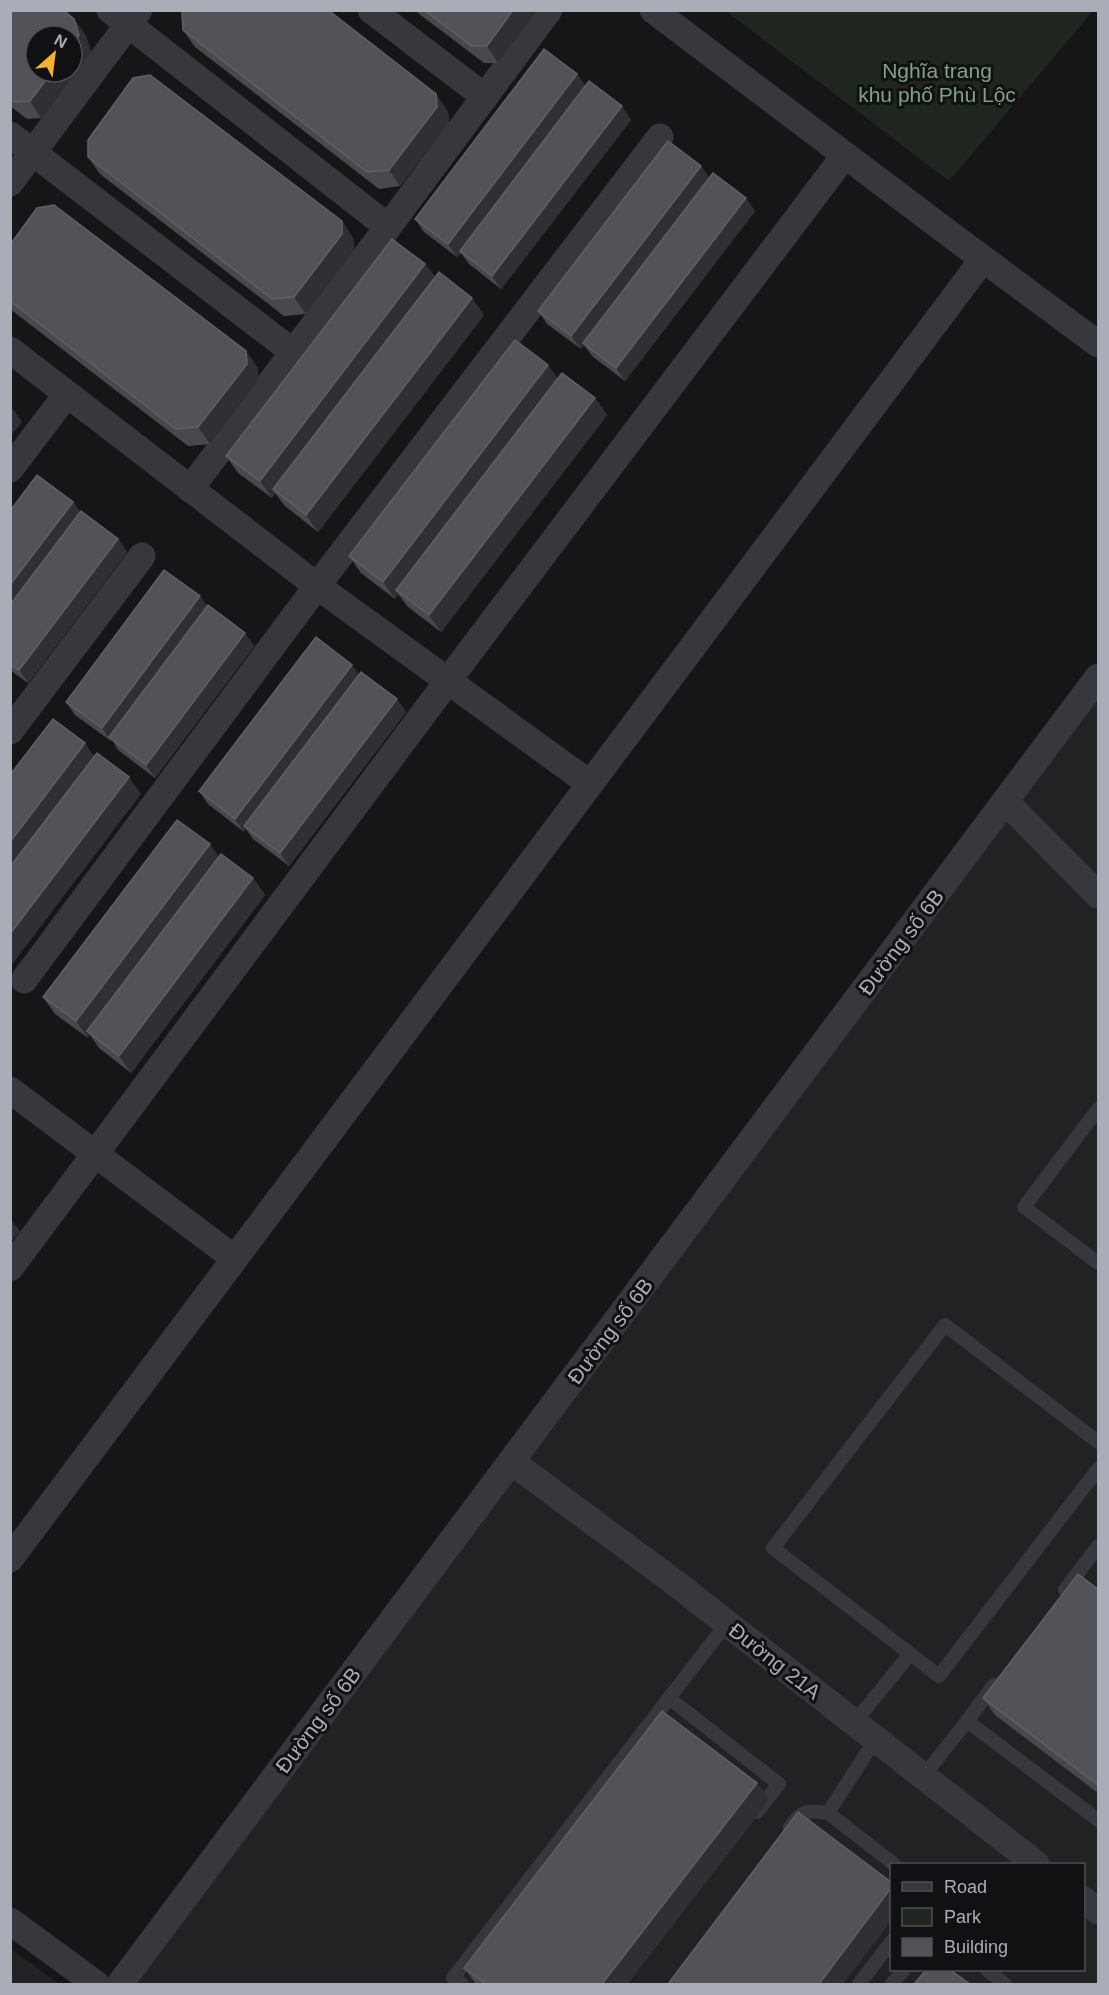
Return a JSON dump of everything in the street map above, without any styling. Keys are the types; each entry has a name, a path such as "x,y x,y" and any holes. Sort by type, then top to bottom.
{"street":[{"path":"371,10 485,97"},
{"path":"190,489 549,10"},
{"path":"653,10 1098,344"},
{"path":"10,183 126,15 388,227"},
{"path":"10,135 293,352"},
{"path":"24,980 317,586 660,137"},
{"path":"10,1268 845,155"},
{"path":"10,1559 983,259"},
{"path":"10,350 317,586 589,783"},
{"path":"10,469 67,394"},
{"path":"10,731 142,556"},
{"name":"Đường số 6B","path":"120,1984 1098,677"},
{"path":"1006,802 1098,895"},
{"path":"10,1090 234,1258"},
{"name":"Đường 21A","path":"512,1462 727,1623 923,1777 1024,1861"},
{"path":"1085,1901 1098,1911"},
{"path":"10,1921 96,1984"}],"lane":[{"path":"1098,1110 1024,1207 1098,1263"},
{"path":"1098,1442 945,1325 773,1548 939,1676 1098,1469"},
{"path":"1057,1601 1098,1546"},
{"path":"462,1984 453,1978 727,1623"},
{"path":"854,1723 910,1654"},
{"path":"923,1777 1002,1675"},
{"path":"669,1698 779,1784 751,1820"},
{"path":"967,1721 1098,1820"},
{"path":"828,1814 875,1740"},
{"path":"782,1838 796,1819 812,1810 828,1814 893,1863"},
{"path":"859,1984 890,1942"},
{"path":"892,1984 903,1971"},
{"path":"988,1971 1005,1984"}],"shaded area":[{"path":"1098,692 1098,1984 126,1984"},
{"path":"11,1949 59,1984 11,1984"}],"green space":[{"name":"Nghĩa trang khu phố Phù Lộc","path":"726,11 1093,11 949,181"}],"building":[{"path":"10,10 63,10 74,19 76,24 24,24 24,84 43,84 30,101 15,102 10,98"},
{"path":"184,10 328,10 436,94 437,107 389,170 367,172 183,30 182,13"},
{"path":"424,10 513,10 487,46 472,46"},
{"path":"544,49 577,74 448,244 415,219"},
{"path":"150,75 342,221 342,234 294,297 272,299 88,157 88,140 133,78"},
{"path":"589,81 622,106 492,276 460,251"},
{"path":"668,141 701,166 571,336 538,311"},
{"path":"713,173 746,198 616,368 583,343"},
{"path":"54,205 246,351 247,364 198,427 176,429 10,301 10,245 37,208"},
{"path":"392,239 425,264 260,481 226,456"},
{"path":"439,272 472,298 306,515 273,489"},
{"path":"515,340 548,365 383,582 349,556"},
{"path":"562,373 595,398 429,615 396,590"},
{"path":"37,475 73,502 10,585 10,511"},
{"path":"81,511 118,539 19,670 10,664 10,605"},
{"path":"164,570 200,596 102,728 66,702"},
{"path":"208,605 245,633 146,765 109,737"},
{"path":"316,637 352,665 235,819 199,791"},
{"path":"361,672 397,699 280,853 244,826"},
{"path":"53,719 85,743 10,842 10,775"},
{"path":"97,753 129,777 10,934 10,867"},
{"path":"177,820 210,844 76,1021 43,997"},
{"path":"221,854 253,878 119,1056 87,1031"},
{"path":"1078,1574 1098,1589 1098,1785 983,1698"},
{"path":"662,1711 757,1783 602,1984 486,1984 464,1968"},
{"path":"798,1812 890,1881 890,1889 819,1984 668,1984"},
{"path":"925,1971 951,1971 970,1984 914,1984"}]}
